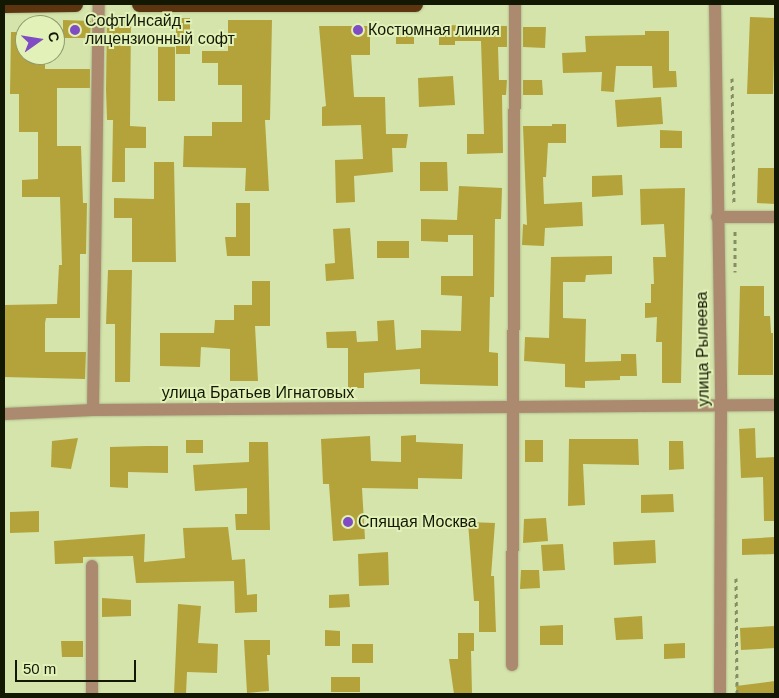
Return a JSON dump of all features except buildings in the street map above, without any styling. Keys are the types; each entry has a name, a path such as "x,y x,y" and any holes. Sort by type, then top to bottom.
{"highway":[{"path":"4,5 74,4"},
{"path":"139,4 415,4"}],"street":[{"path":"93,410 99,4"},
{"path":"512,664 515,4"},
{"name":"улица Рылеева","path":"715,4 721,404 720,694"},
{"path":"717,217 775,217"},
{"name":"улица Братьев Игнатовых","path":"4,414 93,410 775,404"},
{"path":"92,566 92,694"}],"place":[{"name":"СофтИнсайд - лицензионный софт","path":"75,30"},
{"name":"Костюмная линия","path":"358,30"},
{"name":"Спящая Москва","path":"348,522"}]}
